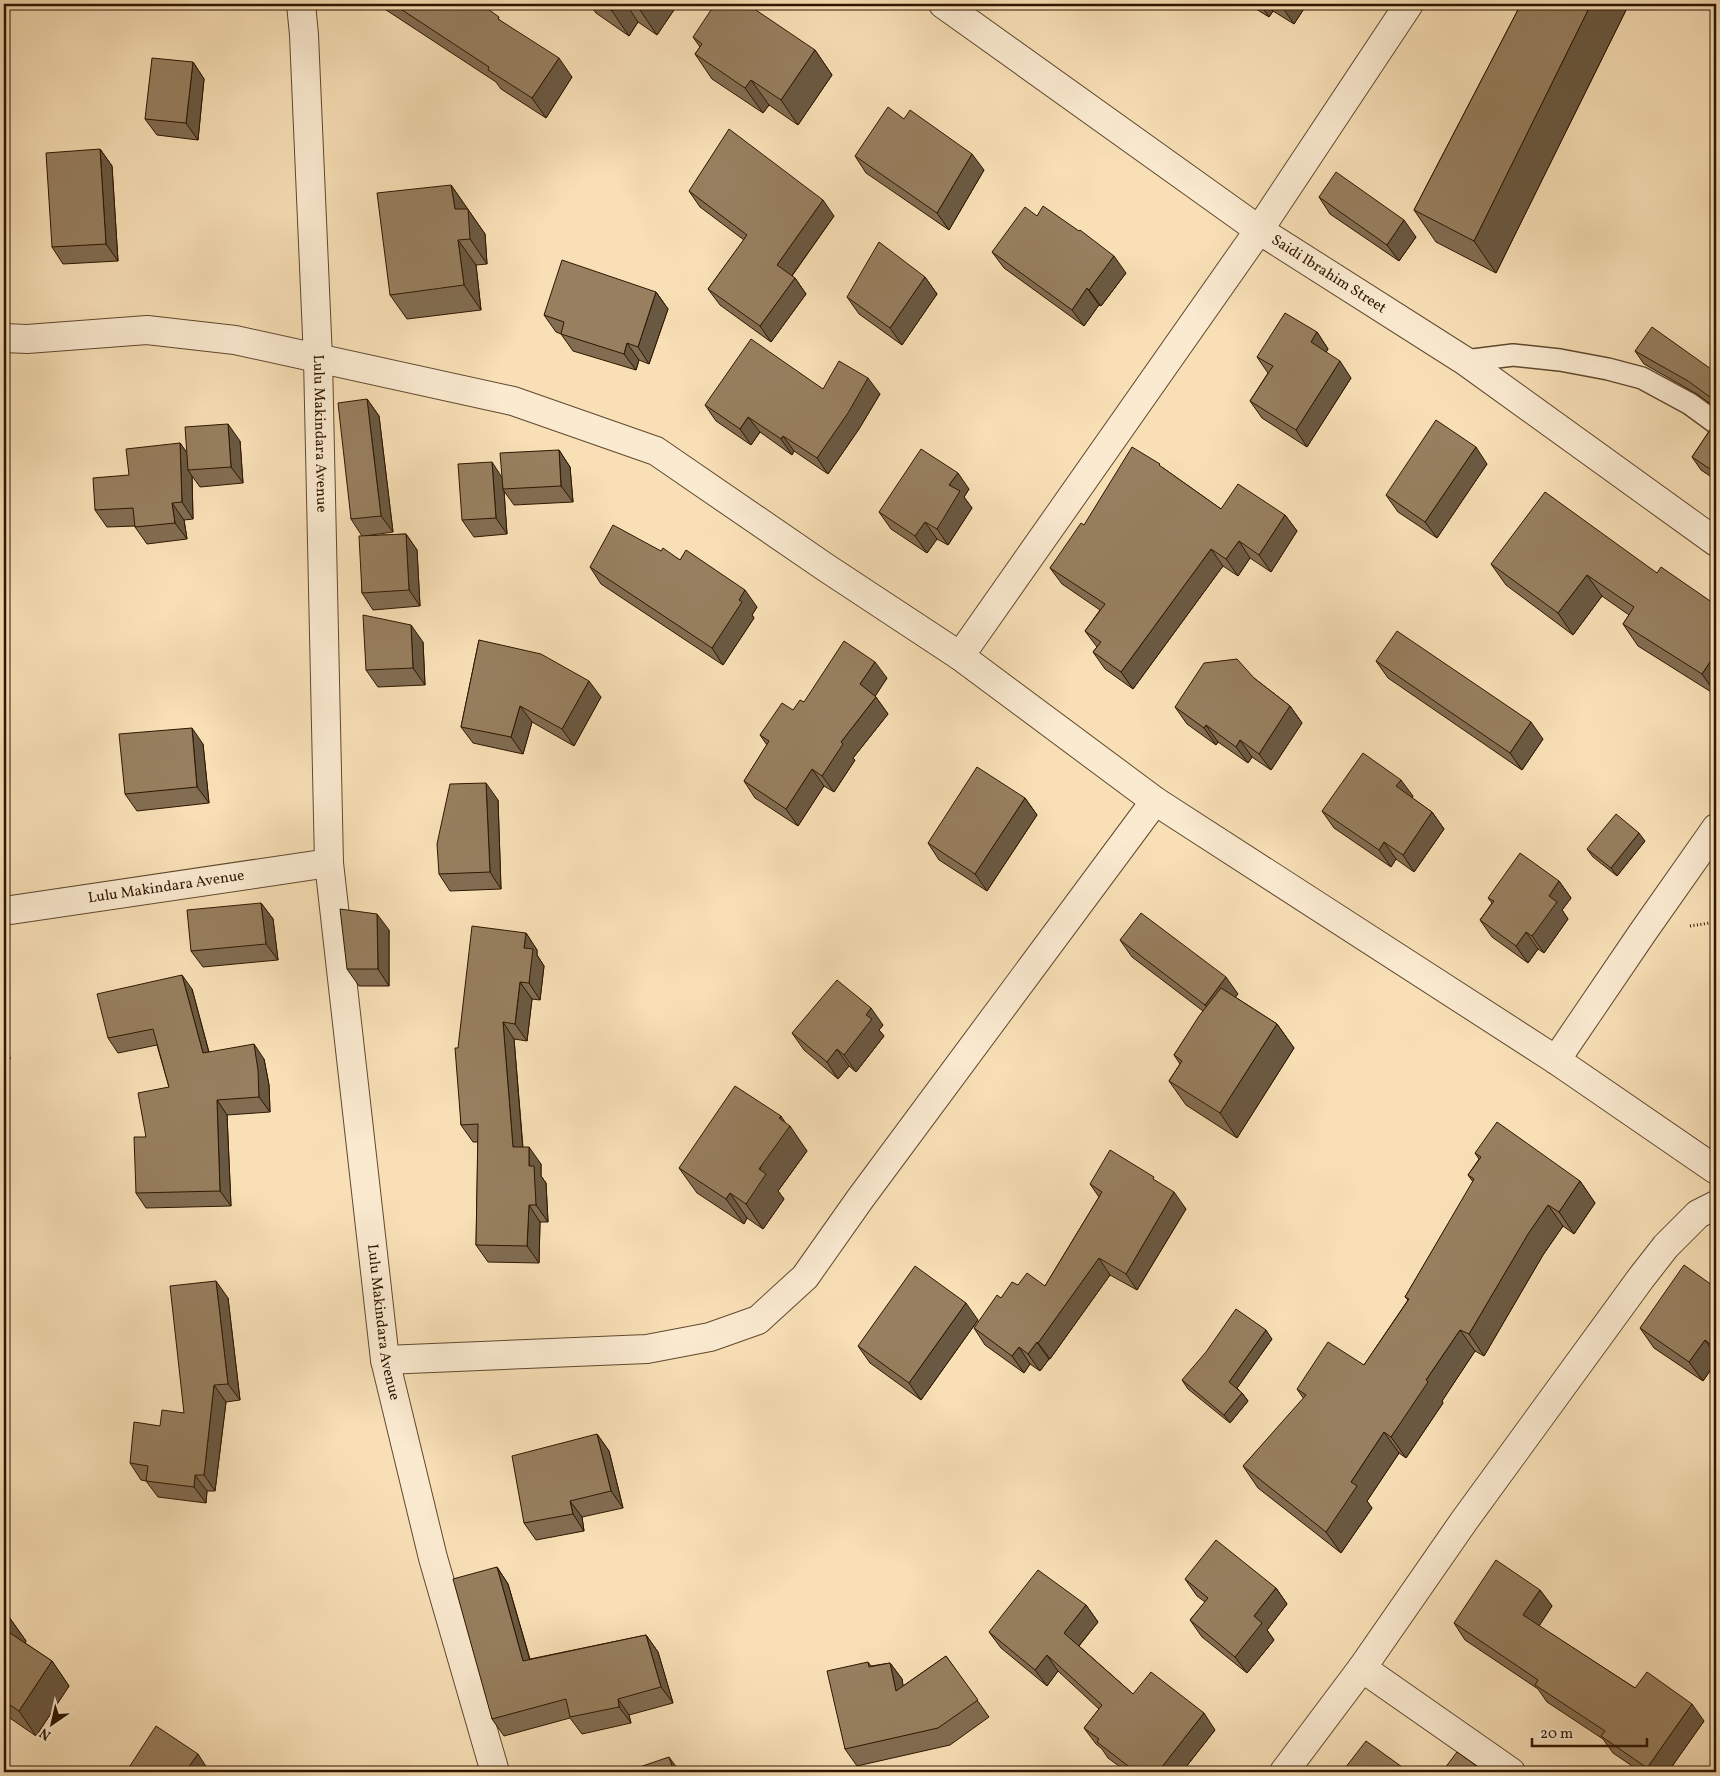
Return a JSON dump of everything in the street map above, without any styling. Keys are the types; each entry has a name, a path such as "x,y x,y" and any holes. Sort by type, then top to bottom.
{"street":[{"name":"Lulu Makindara Avenue","path":"301,4 318,359 329,863 386,1360 433,1558 495,1772"},
{"name":"Saidi Ibrahim Street","path":"943,4 1259,230 1465,361 1716,542"},
{"path":"960,656 1259,230 1409,4"},
{"path":"4,338 27,339 147,330 235,340 513,402 656,451 825,567 960,656 1155,801 1556,1060 1716,1170"},
{"path":"386,1360 647,1349 710,1337 758,1320 805,1277 860,1199 1155,801"},
{"path":"1556,1060 1716,828"},
{"name":"Lulu Makindara Avenue","path":"4,911 329,863"},
{"path":"1284,1772 1362,1668 1464,1521 1641,1278 1666,1246 1698,1214 1716,1205"},
{"path":"1362,1668 1511,1772"}],"lane":[{"path":"1465,361 1513,355 1608,368 1642,378 1690,404 1716,423"}],"building":[{"path":"393,4 481,4 499,17 498,19 559,58 532,98 488,70 489,67"},
{"path":"601,4 617,4 612,11"},
{"path":"631,4 645,4 640,10"},
{"path":"715,4 747,4 815,50 781,100 751,80 745,88 695,54 702,44 693,37"},
{"path":"1521,4 1591,4 1474,241 1414,210"},
{"path":"152,58 193,62 186,123 145,119"},
{"path":"888,107 904,119 910,110 972,154 937,213 855,156"},
{"path":"729,129 823,200 777,265 795,278 760,326 708,289 747,235 689,191"},
{"path":"100,149 106,244 52,247 46,153"},
{"path":"1336,172 1404,220 1387,245 1319,197"},
{"path":"451,185 455,209 468,209 470,239 458,240 464,285 390,295 377,193"},
{"path":"1043,206 1080,230 1114,256 1089,290 1087,288 1072,310 992,252 1025,207 1037,216"},
{"path":"879,242 925,277 890,328 847,297"},
{"path":"562,260 656,292 638,347 627,343 624,354 561,334 564,322 544,315"},
{"path":"1285,313 1317,332 1311,342 1340,361 1296,430 1250,401 1273,366 1257,357"},
{"path":"1652,327 1711,369 1716,362 1716,404 1714,400 1688,381 1635,351"},
{"path":"751,339 823,389 839,361 868,378 848,413 817,458 783,436 781,439 748,417 740,429 705,405"},
{"path":"367,399 381,516 351,519 338,403"},
{"path":"1436,420 1476,447 1425,522 1386,495"},
{"path":"1716,421 1716,473 1692,457"},
{"path":"228,424 231,467 188,470 185,427"},
{"path":"180,443 182,502 172,503 175,523 135,527 133,508 95,510 93,478 129,475 126,449"},
{"path":"1132,447 1160,464 1221,509 1238,484 1285,515 1259,555 1239,541 1226,559 1211,549 1121,672 1093,652 1101,642 1085,631 1105,604 1050,568 1081,523 1084,525"},
{"path":"921,449 958,473 949,485 960,491 937,529 925,522 915,536 879,512"},
{"path":"559,450 561,486 503,489 500,453"},
{"path":"492,462 496,518 462,520 458,464"},
{"path":"1545,492 1657,573 1661,567 1716,605 1716,653 1702,674 1623,624 1634,607 1587,575 1558,613 1491,564"},
{"path":"613,525 661,551 663,548 680,560 686,550 745,590 739,600 742,602 712,648 590,567"},
{"path":"406,534 409,590 362,593 359,536"},
{"path":"363,615 411,625 413,668 366,670"},
{"path":"1397,631 1531,722 1510,753 1376,661"},
{"path":"479,640 541,654 589,681 562,729 520,706 511,737 461,727"},
{"path":"844,641 875,662 860,684 876,697 841,742 843,744 822,776 812,769 786,809 744,781 769,741 760,735 782,703 793,710 800,700 804,702"},
{"path":"1237,659 1254,678 1290,706 1259,754 1240,740 1236,747 1206,725 1204,728 1175,707 1204,663"},
{"path":"192,728 197,787 125,794 119,734"},
{"path":"1363,753 1401,780 1396,786 1432,812 1403,855 1384,842 1379,850 1322,811"},
{"path":"977,767 1025,798 975,874 928,843"},
{"path":"486,783 490,872 439,874 437,844 450,784"},
{"path":"1616,814 1639,833 1611,868 1587,849"},
{"path":"1520,853 1559,881 1549,896 1557,902 1532,936 1526,932 1516,946 1480,920 1494,901 1488,898"},
{"path":"261,903 266,944 191,951 187,910"},
{"path":"340,909 377,914 378,969 347,969"},
{"path":"1141,913 1226,977 1205,1005 1120,940"},
{"path":"472,926 526,933 524,948 533,949 529,983 520,982 515,1024 503,1022 513,1147 529,1147 529,1166 534,1166 536,1205 529,1205 527,1246 476,1245 478,1124 461,1125 455,1048 458,1048"},
{"path":"182,975 203,1053 254,1044 258,1070 259,1097 217,1100 220,1191 136,1193 134,1137 146,1137 138,1093 169,1087 153,1029 108,1038 97,994"},
{"path":"837,980 871,1008 866,1015 872,1019 844,1055 837,1049 827,1062 792,1033"},
{"path":"1221,988 1277,1024 1220,1113 1169,1081 1182,1061 1174,1055 1199,1016"},
{"path":"735,1086 781,1116 779,1118 790,1126 759,1169 766,1174 746,1204 730,1193 726,1199 679,1168"},
{"path":"1497,1122 1580,1181 1559,1212 1548,1205 1528,1234 1469,1334 1460,1330 1391,1437 1384,1432 1351,1482 1357,1486 1326,1532 1243,1466 1306,1395 1297,1389 1328,1342 1364,1365 1409,1299 1405,1297 1474,1179 1468,1175 1481,1157 1475,1153"},
{"path":"1110,1150 1154,1177 1153,1179 1174,1192 1126,1274 1099,1258 1038,1343 1028,1354 1019,1347 1012,1356 974,1328 997,1295 1001,1298 1012,1282 1018,1285 1027,1273 1045,1286 1102,1192 1090,1184"},
{"path":"1684,1265 1716,1288 1716,1349 1705,1340 1689,1362 1640,1328"},
{"path":"915,1266 966,1303 909,1383 858,1346"},
{"path":"216,1281 228,1384 214,1385 204,1475 195,1475 194,1487 146,1481 148,1466 130,1463 134,1422 160,1426 162,1410 184,1413 170,1286"},
{"path":"1236,1309 1266,1330 1229,1382 1242,1393 1224,1415 1182,1380 1206,1352"},
{"path":"597,1434 611,1491 570,1501 573,1514 524,1523 512,1456"},
{"path":"1216,1540 1276,1588 1254,1616 1262,1623 1235,1657 1190,1620 1208,1598 1185,1579"},
{"path":"1496,1560 1540,1590 1523,1615 1635,1688 1647,1672 1692,1704 1647,1768 1601,1736 1605,1731 1535,1685 1538,1680 1454,1623"},
{"path":"497,1567 523,1661 646,1635 661,1687 618,1699 619,1707 570,1717 566,1699 492,1719 453,1579"},
{"path":"1038,1570 1086,1605 1064,1633 1133,1694 1151,1672 1204,1713 1158,1772 1136,1772 1097,1742 1099,1739 1084,1728 1102,1705 1047,1655 1035,1670 989,1632"},
{"path":"4,1613 9,1617 4,1625"},
{"path":"4,1629 52,1661 19,1711 4,1701"},
{"path":"946,1656 978,1700 938,1728 845,1749 827,1671 868,1662 869,1667 890,1663 896,1691"},
{"path":"156,1726 198,1754 185,1772 126,1772"},
{"path":"1366,1741 1409,1772 1342,1772"},
{"path":"1457,1752 1485,1772 1442,1772"},
{"path":"669,1757 674,1772 625,1772"}]}
